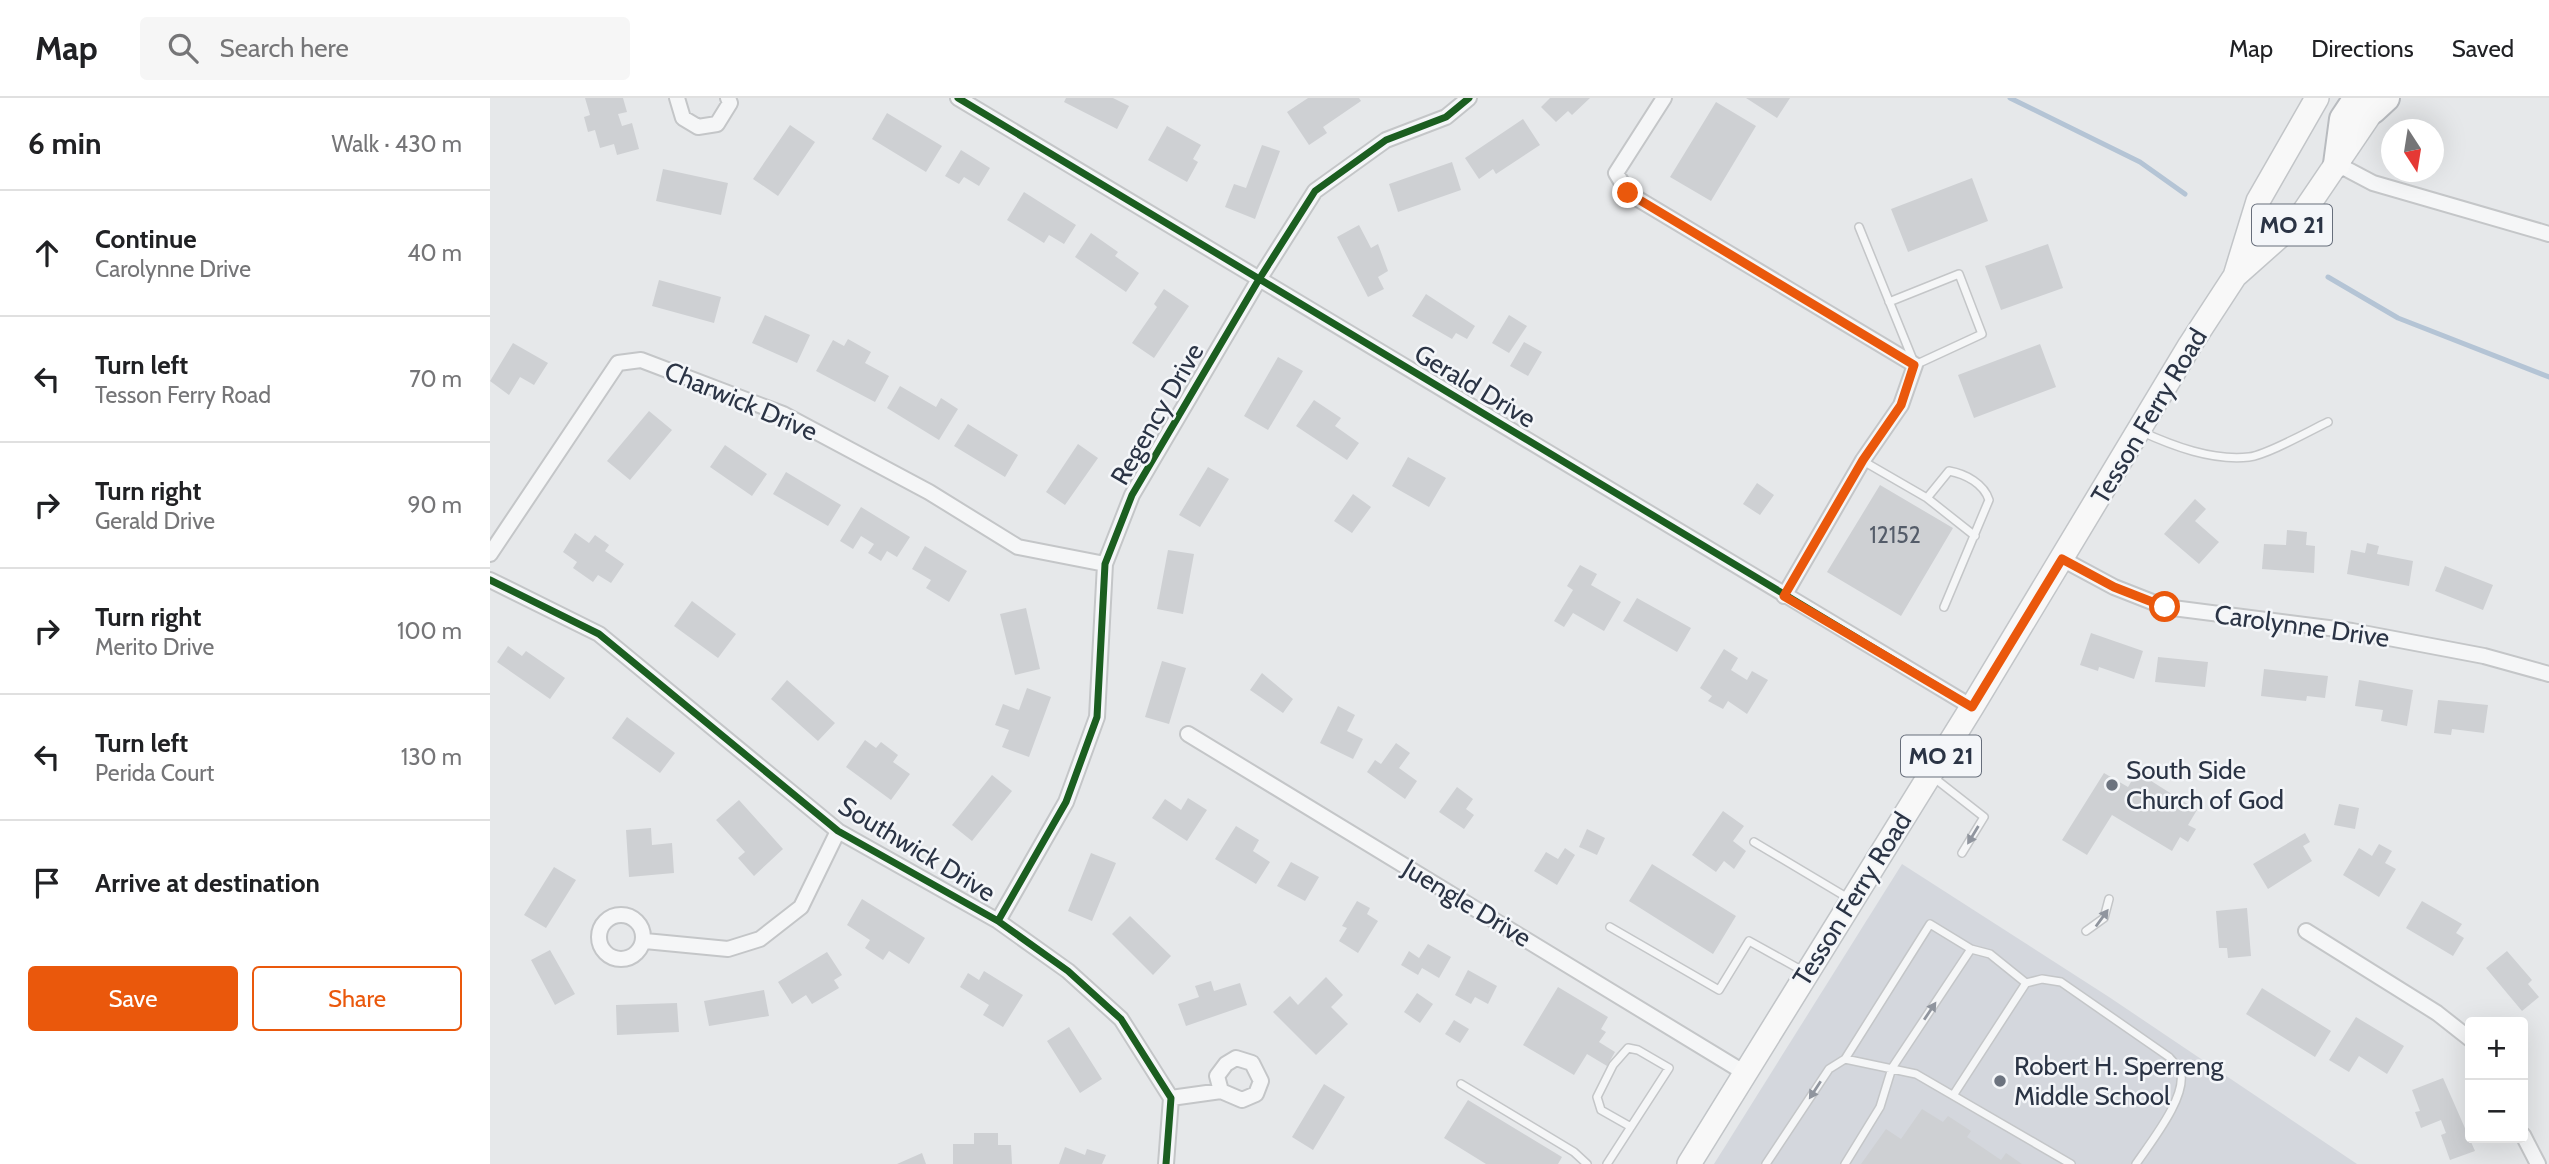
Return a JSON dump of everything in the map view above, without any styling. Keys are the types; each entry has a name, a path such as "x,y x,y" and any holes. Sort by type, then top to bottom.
{"highway":[{"path":"2337,164 2343,119 2374,101"}],"main road":[{"name":"Tesson Ferry Road","path":"1689,1164 2235,276 2258,201 2317,98"},
{"name":"Tesson Ferry Road","path":"2235,276 2299,219 2337,164"}],"street":[{"path":"677,98 683,118 698,127 717,124 730,103 727,98"},
{"name":"Gerald Drive","path":"958,98 1258,281 1972,707"},
{"name":"Regency Drive","path":"998,921 1066,802 1097,717 1105,564 1132,495 1258,281 1315,191 1386,140 1446,117 1469,98"},
{"path":"1664,98 1616,173 1628,193 1914,365 1901,405 1863,460 1784,596"},
{"path":"2337,164 2374,183 2549,234"},
{"name":"Charwick Drive","path":"490,554 618,363 641,360 783,414 929,492 1018,547 1105,564"},
{"name":"Carolynne Drive","path":"2062,559 2114,587 2165,607 2352,631 2484,656 2549,674"},
{"name":"Southwick Drive","path":"490,580 600,634 838,831 998,921 1068,971 1121,1019 1171,1098"},
{"name":"Juengle Drive","path":"1188,734 1745,1073"},
{"path":"645,941 728,949 760,939 801,907 838,831"},
{"path":"2306,931 2437,1013 2465,1035"},
{"path":"1166,1164 1171,1098 1222,1091"},
{"path":"2527,1143 2538,1164"}],"lane":[{"path":"1859,227 1914,365 1982,334 1959,274 1889,302"},
{"path":"2140,431 2174,447 2224,457 2252,457 2328,422"},
{"path":"1863,460 1927,498 1975,536"},
{"path":"1927,498 1950,471 1961,473 1986,489 1989,500 1944,607"},
{"path":"1930,775 1984,817 1962,853"},
{"path":"1754,842 1852,900"},
{"path":"2086,931 2105,918 2109,899"},
{"path":"1766,1164 1829,1069 1845,1059 1930,924 1971,949 1990,954 2026,983"},
{"path":"1610,927 1719,990 1749,941 1807,973"},
{"path":"1844,1164 1880,1107 1892,1068 1971,949"},
{"path":"1954,1094 2026,983 2042,979 2061,982 2169,1057 2179,1070 2182,1085 2176,1101 2136,1164"},
{"path":"1607,1164 1631,1127 1669,1068 1638,1050 1628,1048 1612,1065 1597,1097 1601,1110 1631,1127"},
{"path":"1845,1059 1916,1074 2071,1164"},
{"path":"1461,1084 1574,1152 1587,1164"}],"shaded area":[{"name":"Robert H. Sperreng Middle School","path":"1902,864 2109,997 2357,1164 1714,1164"}],"building":[{"path":"585,98 623,98 627,112 618,114 622,126 632,123 639,149 617,155 614,144 600,148 595,130 588,132 584,117 590,115"},
{"path":"1066,98 1113,98 1129,106 1117,129 1064,102"},
{"path":"1308,98 1359,98 1361,101 1323,127 1327,133 1309,145 1287,112"},
{"path":"1550,98 1590,98 1572,115 1568,111 1556,122 1541,107"},
{"path":"1746,98 1790,98 1777,118"},
{"path":"1716,102 1756,126 1711,201 1670,177"},
{"path":"887,113 942,146 926,172 872,139"},
{"path":"1523,119 1540,145 1496,174 1493,169 1479,179 1465,158"},
{"path":"790,125 815,142 778,196 753,179"},
{"path":"1167,126 1201,145 1193,159 1198,162 1187,182 1148,160"},
{"path":"1262,145 1280,151 1255,219 1225,207 1234,184 1246,188"},
{"path":"961,150 990,168 979,186 964,177 959,184 945,176"},
{"path":"1452,162 1461,190 1398,212 1389,184"},
{"path":"663,169 728,183 721,215 656,201"},
{"path":"1972,178 1988,221 1908,252 1891,209"},
{"path":"1024,192 1076,225 1064,244 1049,235 1044,243 1007,220"},
{"path":"1359,225 1371,248 1378,244 1388,271 1378,277 1384,289 1368,297 1337,237"},
{"path":"1091,233 1118,252 1115,256 1139,273 1126,292 1075,257"},
{"path":"2048,244 2063,288 2001,310 1985,266"},
{"path":"659,280 721,297 714,323 652,306"},
{"path":"1164,289 1189,306 1154,358 1132,343 1157,307 1154,304"},
{"path":"1426,294 1475,326 1467,339 1456,333 1452,339 1412,316"},
{"path":"765,315 810,335 797,363 752,343"},
{"path":"1509,315 1527,326 1509,353 1492,343"},
{"path":"848,339 871,352 865,363 889,376 875,402 816,371 833,340 844,346"},
{"path":"1524,342 1542,352 1528,376 1510,366"},
{"path":"513,343 548,363 534,385 520,377 509,395 490,381"},
{"path":"2040,344 2056,387 1974,418 1958,375"},
{"path":"1278,357 1303,371 1268,430 1244,416"},
{"path":"900,386 936,407 941,398 958,409 939,440 887,408"},
{"path":"1314,400 1341,418 1335,426 1359,443 1347,460 1296,426"},
{"path":"649,411 672,430 630,480 607,461"},
{"path":"968,424 1018,455 1005,477 954,446"},
{"path":"1078,444 1098,458 1065,505 1046,492"},
{"path":"725,445 767,474 752,496 710,467"},
{"path":"1408,457 1446,478 1429,507 1392,486"},
{"path":"1208,467 1229,479 1200,527 1179,515"},
{"path":"786,472 841,505 828,526 773,494"},
{"path":"1757,483 1774,495 1760,515 1743,504"},
{"path":"1880,485 1953,528 1901,616 1827,572"},
{"path":"1353,494 1371,507 1352,533 1334,521"},
{"path":"2195,499 2206,509 2195,521 2219,542 2199,564 2164,534"},
{"path":"861,507 910,537 897,557 887,551 881,561 868,553 874,544 861,536 853,549 840,541"},
{"path":"2287,530 2307,532 2306,545 2315,546 2314,573 2262,569 2264,544 2286,545"},
{"path":"575,533 589,543 595,535 609,545 605,551 624,564 611,583 598,575 593,582 573,568 577,562 563,552"},
{"path":"2367,543 2379,546 2377,554 2413,561 2409,586 2347,574 2351,550 2365,553"},
{"path":"925,546 967,571 949,602 926,588 931,580 912,569"},
{"path":"1168,550 1194,554 1183,614 1157,609"},
{"path":"1580,565 1597,574 1591,585 1621,602 1604,631 1573,613 1564,627 1554,621 1573,590 1567,586"},
{"path":"2445,566 2493,585 2483,610 2435,591"},
{"path":"1637,598 1691,628 1677,652 1623,621"},
{"path":"692,601 736,634 718,658 674,626"},
{"path":"1026,608 1040,669 1015,675 1000,614"},
{"path":"2091,633 2143,651 2134,679 2099,667 2098,671 2080,665"},
{"path":"508,646 522,656 526,651 565,678 550,699 497,662"},
{"path":"1724,649 1738,658 1731,670 1747,680 1752,671 1768,680 1747,714 1728,701 1723,709 1708,701 1712,696 1700,688"},
{"path":"2158,657 2208,662 2205,687 2155,682"},
{"path":"1162,661 1186,668 1169,724 1145,717"},
{"path":"2264,669 2328,676 2325,698 2307,696 2306,701 2261,696"},
{"path":"1262,673 1293,699 1283,713 1250,690"},
{"path":"787,680 835,723 818,741 771,699"},
{"path":"2359,680 2413,690 2407,726 2381,721 2383,710 2355,706"},
{"path":"1027,688 1051,697 1029,757 1002,747 1009,730 995,725 1003,704 1019,710"},
{"path":"2438,700 2488,705 2484,733 2452,729 2451,735 2434,733"},
{"path":"1338,706 1355,715 1347,731 1363,739 1353,759 1320,743"},
{"path":"627,717 675,753 660,773 612,738"},
{"path":"865,740 876,748 881,742 898,755 893,762 910,774 891,800 846,767"},
{"path":"1396,743 1410,753 1399,768 1417,781 1405,799 1367,772 1375,760 1381,764"},
{"path":"2137,772 2197,810 2188,825 2196,829 2188,842 2180,837 2172,851 2112,815 2087,855 2062,840 2104,773 2128,787"},
{"path":"992,775 1012,791 972,841 952,825"},
{"path":"1457,787 1473,799 1466,809 1474,815 1464,829 1439,812"},
{"path":"1188,798 1207,810 1187,841 1152,818 1165,799 1181,810"},
{"path":"739,800 783,849 754,876 738,858 745,852 716,820"},
{"path":"2339,804 2359,808 2355,829 2334,825"},
{"path":"1723,811 1744,826 1733,841 1746,851 1734,869 1724,861 1716,872 1692,855"},
{"path":"1236,826 1259,840 1253,851 1270,862 1256,884 1215,859"},
{"path":"651,828 652,845 672,843 674,873 629,877 626,830"},
{"path":"1587,829 1605,838 1597,855 1579,847"},
{"path":"2305,833 2310,842 2303,846 2312,861 2268,889 2253,864"},
{"path":"2379,844 2392,851 2385,863 2396,869 2379,897 2343,875 2359,848 2372,856"},
{"path":"1565,848 1575,855 1557,885 1534,871 1546,852 1558,859"},
{"path":"1091,853 1116,863 1092,921 1068,911"},
{"path":"1291,862 1319,877 1305,901 1277,886"},
{"path":"1652,864 1736,916 1713,954 1629,901"},
{"path":"554,867 576,880 546,928 524,915"},
{"path":"862,899 925,938 909,964 889,951 883,960 865,948 870,940 847,925"},
{"path":"1357,901 1370,908 1367,914 1378,921 1358,953 1339,941 1347,928 1342,926"},
{"path":"2422,901 2462,924 2456,933 2464,938 2453,956 2406,928"},
{"path":"2247,908 2251,956 2228,958 2227,948 2219,948 2216,911"},
{"path":"1130,916 1171,956 1153,975 1112,934"},
{"path":"1428,944 1451,957 1439,978 1422,968 1418,975 1401,965 1409,951 1419,958"},
{"path":"550,950 575,994 555,1005 531,960"},
{"path":"2507,951 2532,980 2528,984 2539,997 2522,1011 2486,968"},
{"path":"827,952 842,975 834,980 839,988 812,1004 806,995 792,1004 778,982"},
{"path":"1468,970 1497,986 1488,1004 1475,997 1471,1004 1455,995"},
{"path":"984,971 1023,995 1003,1027 983,1015 989,1005 960,987 968,973 979,980"},
{"path":"1326,977 1343,995 1331,1007 1348,1024 1316,1055 1273,1012 1290,996 1298,1005"},
{"path":"1211,981 1214,991 1240,983 1247,1005 1186,1026 1178,1004 1199,997 1195,986"},
{"path":"1558,987 1608,1017 1601,1029 1606,1032 1599,1042 1615,1052 1607,1066 1587,1054 1574,1075 1523,1045"},
{"path":"2262,988 2331,1031 2315,1057 2246,1014"},
{"path":"764,990 769,1016 709,1026 704,1001"},
{"path":"1417,993 1433,1004 1420,1023 1404,1012"},
{"path":"677,1003 679,1032 617,1035 616,1005"},
{"path":"2356,1017 2404,1046 2387,1074 2359,1056 2349,1072 2329,1060"},
{"path":"1454,1020 1469,1029 1460,1043 1445,1034"},
{"path":"1069,1027 1102,1079 1080,1093 1047,1041"},
{"path":"2443,1078 2465,1128 2465,1143 2471,1143 2475,1151 2450,1160 2441,1135 2446,1133 2441,1120 2421,1128 2415,1112 2420,1111 2412,1090"},
{"path":"1324,1084 1345,1097 1313,1150 1292,1137"},
{"path":"1468,1100 1562,1157 1558,1164 1486,1164 1444,1138"},
{"name":"Robert H. Sperreng Middle School","path":"1922,1109 1943,1122 1948,1116 1971,1131 1967,1137 2001,1160 2006,1153 2022,1164 1861,1164 1886,1129 1901,1139"},
{"path":"974,1133 998,1133 998,1145 1011,1145 1012,1164 953,1164 953,1144 974,1144"},
{"path":"1065,1147 1085,1155 1087,1149 1106,1155 1102,1164 1059,1164"},
{"path":"922,1153 926,1164 897,1164"}],"waterway":[{"path":"2010,98 2140,162 2185,194"},
{"path":"2328,277 2398,318 2549,377"}],"cycle path":[{"path":"958,98 1972,707"},
{"path":"998,921 1066,802 1097,717 1105,564 1132,495 1258,281 1315,191 1386,140 1446,117 1469,98"},
{"path":"490,580 599,634 838,831 998,921 1068,971 1121,1019 1171,1098 1166,1164"}],"place":[{"name":"South Side Church of God","path":"2112,785"},
{"name":"Robert H. Sperreng Middle School","path":"2000,1081"}],"route":[{"path":"1628,193 1914,365 1901,405 1863,460 1784,596 1972,707 2062,559 2114,587 2165,607"}]}
